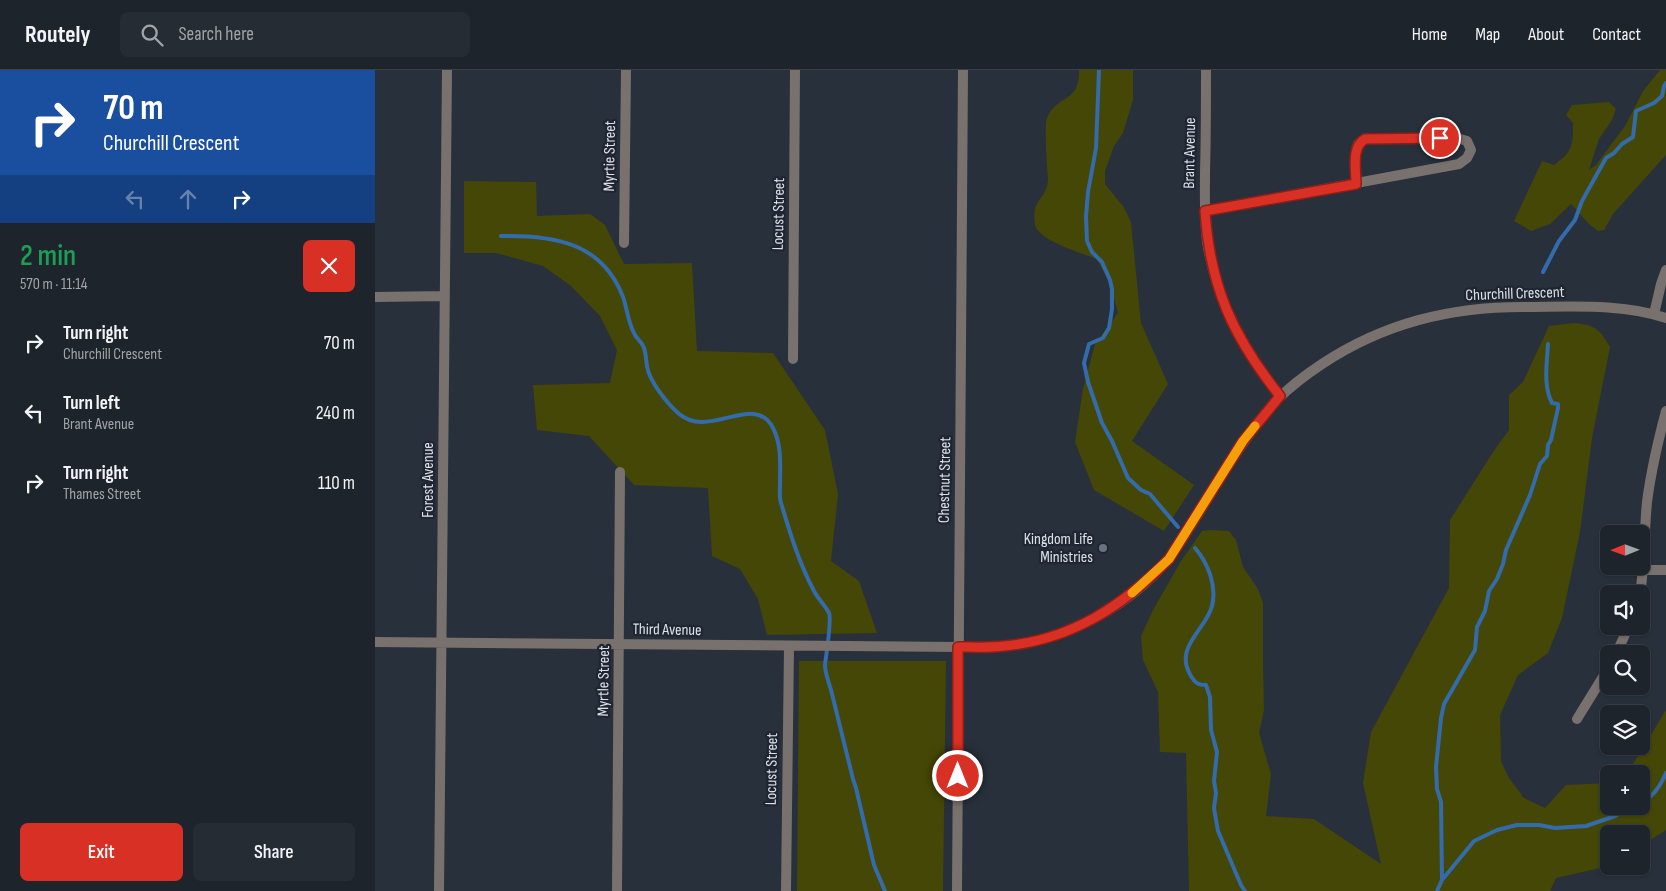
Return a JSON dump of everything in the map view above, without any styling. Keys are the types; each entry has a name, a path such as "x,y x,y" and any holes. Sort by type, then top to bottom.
{"street":[{"name":"Forest Avenue","path":"439,891 447,70"},
{"name":"Myrtie Street","path":"624,243 626,70"},
{"name":"Locust Street","path":"793,359 795,70"},
{"name":"Chestnut Street","path":"957,891 963,70"},
{"name":"Brant Avenue","path":"1206,70 1205,211 1207,241 1213,270 1225,308 1243,344 1255,364 1280,396"},
{"path":"1205,211 1356,184 1459,164 1467,158 1471,150 1467,141 1457,138 1365,139 1358,144 1356,150 1356,184"},
{"path":"1654,314 1666,270"},
{"path":"375,297 445,296"},
{"name":"Churchill Crescent","path":"958,647 1005,646 1047,638 1083,624 1123,601 1169,559 1243,441 1280,396 1312,371 1355,344 1410,322 1436,315 1493,307 1613,308 1654,314 1666,318"},
{"path":"1645,525 1657,444 1666,411"},
{"name":"Myrtle Street","path":"617,891 620,472"},
{"path":"1650,570 1666,570"},
{"name":"Third Avenue","path":"375,642 958,647"},
{"name":"Locust Street","path":"786,891 789,646"},
{"path":"1577,719 1600,682"}],"shaded area":[{"path":"1079,70 1133,70 1133,100 1123,133 1114,146 1105,171 1105,184 1123,206 1131,222 1141,323 1168,384 1132,441 1194,485 1164,531 1094,490 1075,442 1083,389 1095,344 1118,313 1110,284 1097,259 1064,247 1047,238 1036,228 1034,216 1036,205 1045,192 1048,183 1047,118 1051,110 1072,94 1076,88"},
{"path":"1660,70 1666,70 1666,155 1613,214 1604,230 1598,231 1589,224 1571,204 1550,224 1531,231 1514,221 1542,161 1554,165 1565,156 1571,147 1573,123 1566,115 1572,105 1609,102 1616,109 1612,120 1599,139 1589,170 1596,165 1625,126 1643,91"},
{"path":"464,181 536,182 537,216 590,214 605,225 624,264 692,263 697,351 773,353 825,430 838,494 831,561 859,581 877,633 767,635 758,599 740,569 712,556 708,488 634,485 589,436 537,430 533,385 610,383 617,350 600,316 571,286 543,266 496,253 464,253"},
{"path":"1574,323 1587,325 1600,332 1610,347 1592,438 1580,532 1562,618 1548,653 1518,675 1500,715 1501,761 1509,778 1524,798 1545,808 1566,785 1600,783 1600,815 1650,815 1650,765 1632,765 1639,755 1650,755 1650,736 1666,710 1666,830 1650,840 1650,825 1600,825 1600,868 1556,878 1550,891 1189,891 1186,753 1160,752 1158,692 1143,660 1141,636 1153,610 1181,561 1202,531 1229,531 1236,540 1243,567 1258,589 1263,603 1264,710 1259,733 1271,774 1266,816 1314,819 1381,864 1363,783 1371,732 1449,588 1450,520 1509,430 1509,395 1523,382 1549,326"},
{"path":"799,661 946,661 943,891 797,891"}],"waterway":[{"path":"1099,70 1096,148 1088,192 1086,217 1087,241 1092,252 1102,262 1110,280 1112,309 1109,328 1103,338 1089,344 1084,363 1088,382 1102,423 1128,478 1141,490 1150,494 1178,527"},
{"path":"1543,272 1559,241 1575,220 1582,201 1606,158 1633,137 1636,111 1654,103 1662,96 1666,83"},
{"path":"501,236 539,237 557,240 574,245 589,253 602,264 614,279 623,297 632,329 644,348 648,372 651,378 664,398 678,413 690,420 703,422 743,414 754,414 765,418 773,428 779,448 780,501 804,570 830,617 825,665 826,672 874,865 885,891"},
{"path":"1442,880 1441,802 1437,789 1436,767 1441,718 1444,704 1475,650 1477,627 1485,611 1489,591 1497,579 1506,550 1530,495 1540,464 1547,456 1558,408 1558,404 1552,403 1547,389 1548,344"},
{"path":"1195,548 1204,561 1210,575 1213,598 1209,615 1188,647 1186,666 1195,682 1206,685 1210,697 1211,730 1217,752 1214,808 1218,831 1245,891"},
{"path":"1650,796 1662,782 1666,773"},
{"path":"1437,891 1442,880 1474,841 1497,830 1517,825 1539,825 1555,828 1586,826 1617,815"}],"slow traffic":[{"path":"1132,593 1169,559 1243,441 1255,426"}],"place":[{"name":"Kingdom Life Ministries","path":"1103,548"}],"route":[{"path":"958,776 958,647 1005,646 1047,638 1071,630 1123,601 1169,559 1243,441 1280,396 1259,370 1243,344 1225,308 1213,270 1207,241 1205,211 1356,184 1356,150 1358,144 1365,139 1440,138"}]}
